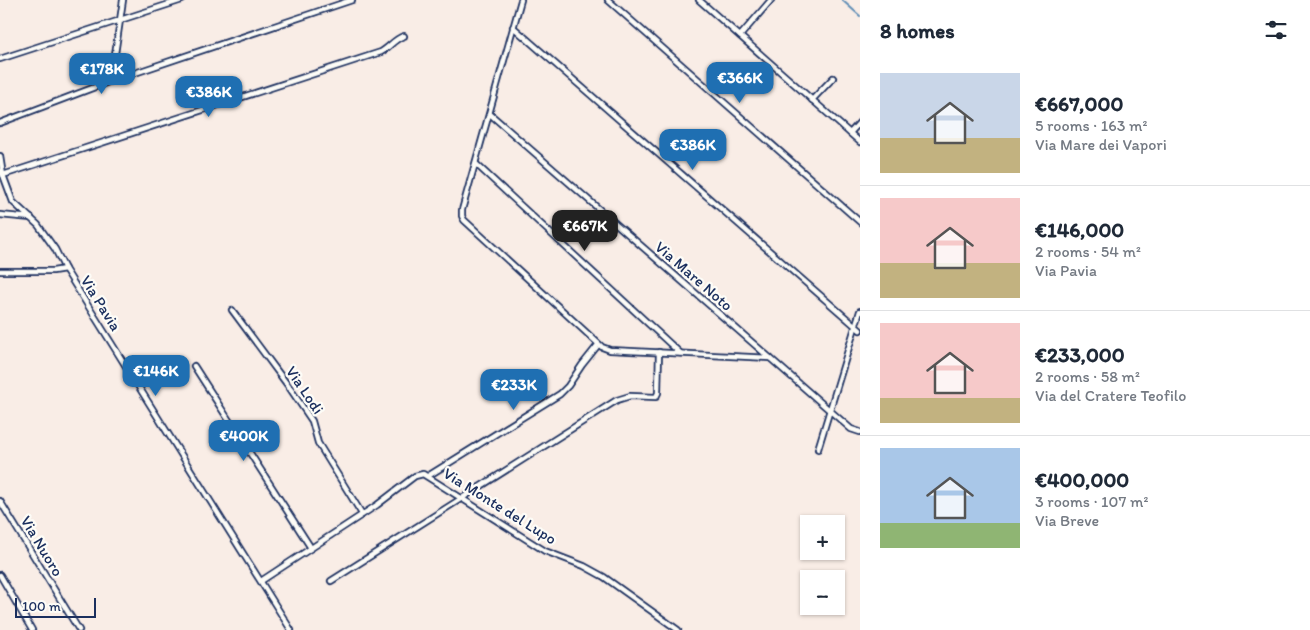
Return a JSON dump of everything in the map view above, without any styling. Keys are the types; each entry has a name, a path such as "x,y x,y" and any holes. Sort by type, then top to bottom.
{"street":[{"path":"111,81 123,0"},
{"path":"0,59 182,0"},
{"path":"0,123 111,81 352,0"},
{"path":"521,0 462,210 464,220 598,345 608,350 770,358"},
{"path":"608,0 860,222"},
{"path":"699,0 706,2 740,36 860,142"},
{"path":"740,36 771,0"},
{"path":"514,26 860,330"},
{"path":"1,174 381,52 397,39 404,36"},
{"path":"812,100 833,78"},
{"name":"Via Mare Noto","path":"490,114 851,430 860,432"},
{"path":"850,134 860,122"},
{"name":"Via Pavia","path":"0,156 1,174 14,204 32,219 53,246 65,269 291,630"},
{"path":"476,164 680,354"},
{"path":"0,215 32,219"},
{"path":"0,271 43,272 65,269"},
{"name":"Via Lodi","path":"232,310 312,421 318,443 362,514"},
{"path":"818,449 860,311"},
{"path":"428,476 560,394 567,388 598,345"},
{"path":"331,581 616,400 626,397 656,397 658,394 659,352"},
{"path":"194,366 311,548"},
{"name":"Via Monte del Lupo","path":"261,581 362,514 416,475 421,474 428,476 545,551 584,566 604,577 678,630"},
{"name":"Via Nuoro","path":"0,501 79,630"},
{"path":"0,576 32,630"}],"waterway":[{"path":"842,0 860,16"}]}
